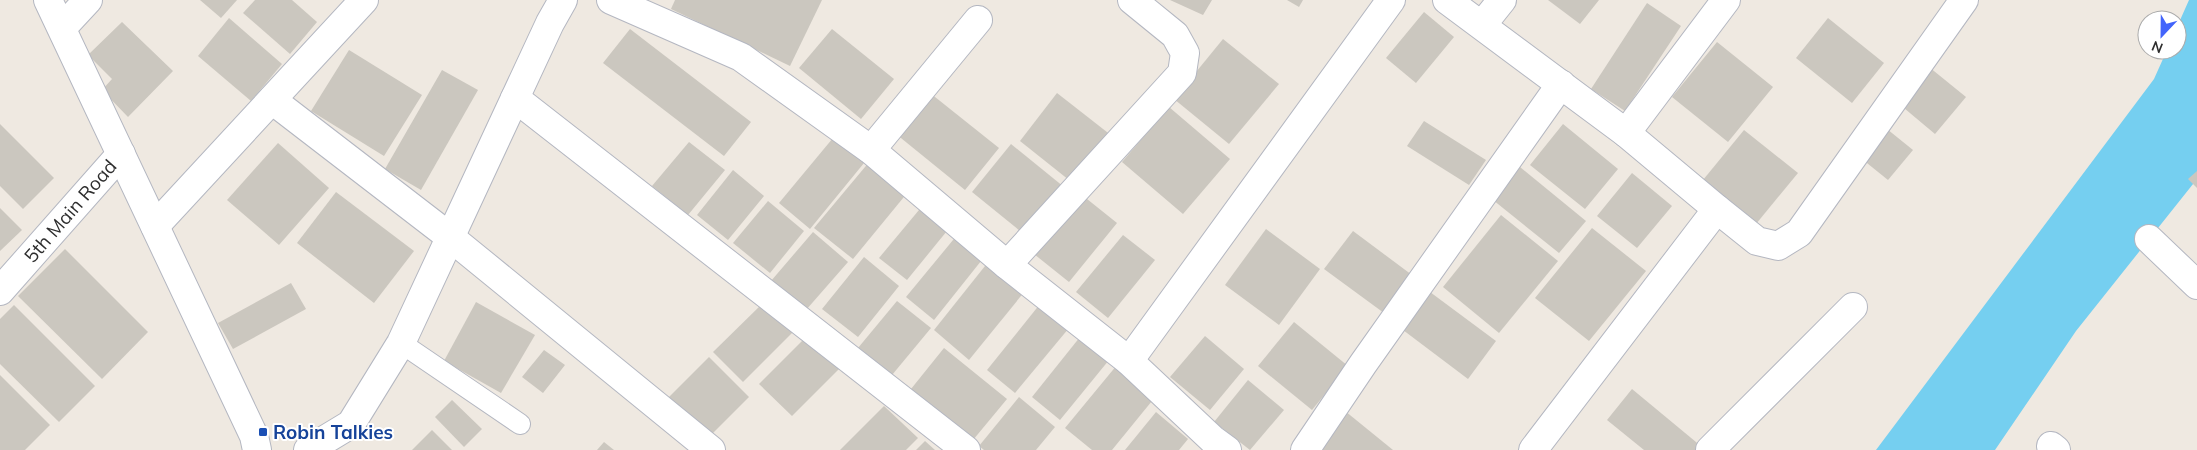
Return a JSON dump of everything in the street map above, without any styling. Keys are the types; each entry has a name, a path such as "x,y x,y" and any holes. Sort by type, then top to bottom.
{"street":[{"path":"48,0 254,436 257,450"},
{"path":"62,28 88,0"},
{"path":"155,226 364,0"},
{"path":"308,450 351,424 401,343 515,98 563,0"},
{"path":"611,0 741,57 871,150 1007,265 1129,361 1212,439 1227,450"},
{"path":"1007,265 1182,73 1185,53 1175,35 1132,0"},
{"path":"1129,361 1390,0"},
{"path":"1447,0 1626,133 1757,242 1778,246 1799,234 1964,0"},
{"path":"1482,25 1502,0"},
{"path":"1626,133 1726,0"},
{"path":"871,150 978,20"},
{"path":"1305,450 1363,364 1561,84"},
{"path":"515,98 966,450"},
{"path":"272,100 450,237 711,450"},
{"name":"5th Main Road","path":"0,291 121,154"},
{"path":"1533,450 1717,209"},
{"path":"2149,239 2197,285"},
{"path":"1710,450 1854,307"}],"lane":[{"path":"401,343 520,424"}],"water":[{"path":"2189,0 2197,0 2197,179 2076,331 1995,450 1876,450 2154,79 2163,60 2187,60 2187,10 2185,10"}],"building":[{"path":"200,0 237,0 221,18"},
{"path":"255,0 292,0 317,22 290,54 243,13"},
{"path":"675,0 822,0 790,66 671,9"},
{"path":"1170,0 1212,0 1203,15"},
{"path":"1287,0 1303,0 1299,7"},
{"path":"1548,0 1599,0 1580,24"},
{"path":"1647,3 1681,26 1625,111 1591,89"},
{"path":"1424,12 1454,37 1416,83 1386,58"},
{"path":"229,18 282,64 251,101 198,56"},
{"path":"1828,18 1884,63 1852,103 1796,58"},
{"path":"122,22 173,71 128,117 102,90 112,79 88,55"},
{"path":"630,29 751,122 724,156 603,63"},
{"path":"832,29 894,79 861,119 799,68"},
{"path":"1223,39 1279,84 1229,144 1174,99"},
{"path":"1717,42 1773,87 1728,142 1672,97"},
{"path":"349,50 422,95 384,156 311,111"},
{"path":"1929,67 1966,97 1935,134 1898,103"},
{"path":"442,70 478,90 421,190 385,169"},
{"path":"930,93 999,148 965,190 896,134"},
{"path":"1057,93 1112,136 1074,184 1020,141"},
{"path":"1169,107 1230,159 1183,214 1122,162"},
{"path":"1424,121 1486,160 1469,185 1407,146"},
{"path":"0,124 54,178 23,209 0,186"},
{"path":"1563,124 1618,169 1585,209 1530,165"},
{"path":"1882,125 1913,150 1888,180 1857,155"},
{"path":"1744,130 1798,173 1756,224 1703,180"},
{"path":"833,138 864,163 810,229 779,203"},
{"path":"689,142 725,170 688,215 652,186"},
{"path":"278,143 329,188 279,245 227,200"},
{"path":"1011,144 1064,187 1025,235 972,192"},
{"path":"870,161 908,192 853,259 814,228"},
{"path":"1520,167 1586,221 1559,253 1493,200"},
{"path":"733,170 764,196 728,240 697,215"},
{"path":"2197,171 2197,188 2188,179"},
{"path":"1632,173 1672,206 1637,248 1597,216"},
{"path":"1077,191 1117,223 1069,282 1029,250"},
{"path":"336,192 414,251 374,303 297,243"},
{"path":"768,201 804,231 770,273 733,243"},
{"path":"924,204 951,226 907,280 879,258"},
{"path":"0,208 22,230 0,251"},
{"path":"1501,215 1558,261 1499,333 1443,287"},
{"path":"1592,228 1646,271 1589,341 1535,298"},
{"path":"1266,229 1320,269 1279,325 1225,285"},
{"path":"1353,231 1412,275 1384,313 1324,269"},
{"path":"813,232 848,262 806,310 771,281"},
{"path":"958,234 985,256 934,320 906,297"},
{"path":"1123,235 1155,260 1108,318 1076,292"},
{"path":"65,249 148,332 102,379 18,296"},
{"path":"864,257 899,286 858,337 822,309"},
{"path":"989,261 1025,291 969,360 934,330"},
{"path":"291,283 306,309 233,349 218,323"},
{"path":"1430,292 1496,341 1468,379 1403,330"},
{"path":"897,301 931,328 892,375 858,348"},
{"path":"476,302 535,335 501,393 444,361"},
{"path":"763,303 793,332 743,382 713,352"},
{"path":"1040,304 1069,328 1015,393 987,370"},
{"path":"14,305 95,386 59,422 0,364 0,319"},
{"path":"1294,322 1348,366 1312,410 1258,366"},
{"path":"1205,336 1244,369 1210,410 1170,377"},
{"path":"806,337 839,369 792,416 759,384"},
{"path":"1080,337 1109,360 1060,420 1032,397"},
{"path":"944,348 1007,399 973,440 911,389"},
{"path":"544,350 565,365 543,393 522,377"},
{"path":"709,357 749,397 703,443 663,403"},
{"path":"1117,365 1156,396 1112,450 1092,450 1065,428"},
{"path":"0,375 50,425 25,450 0,450"},
{"path":"1248,380 1284,410 1250,450 1214,422"},
{"path":"1632,389 1702,447 1699,450 1644,450 1607,420"},
{"path":"1019,397 1055,427 1036,450 984,450 979,446"},
{"path":"452,400 482,429 464,447 435,417"},
{"path":"884,406 918,438 906,450 840,450"},
{"path":"1345,411 1393,450 1314,450"},
{"path":"1156,412 1188,439 1179,450 1125,450"},
{"path":"432,430 452,450 412,450"},
{"path":"925,441 935,450 916,450"},
{"path":"604,442 614,450 597,450"}],"place":[{"name":"Robin Talkies","path":"263,432"}]}
